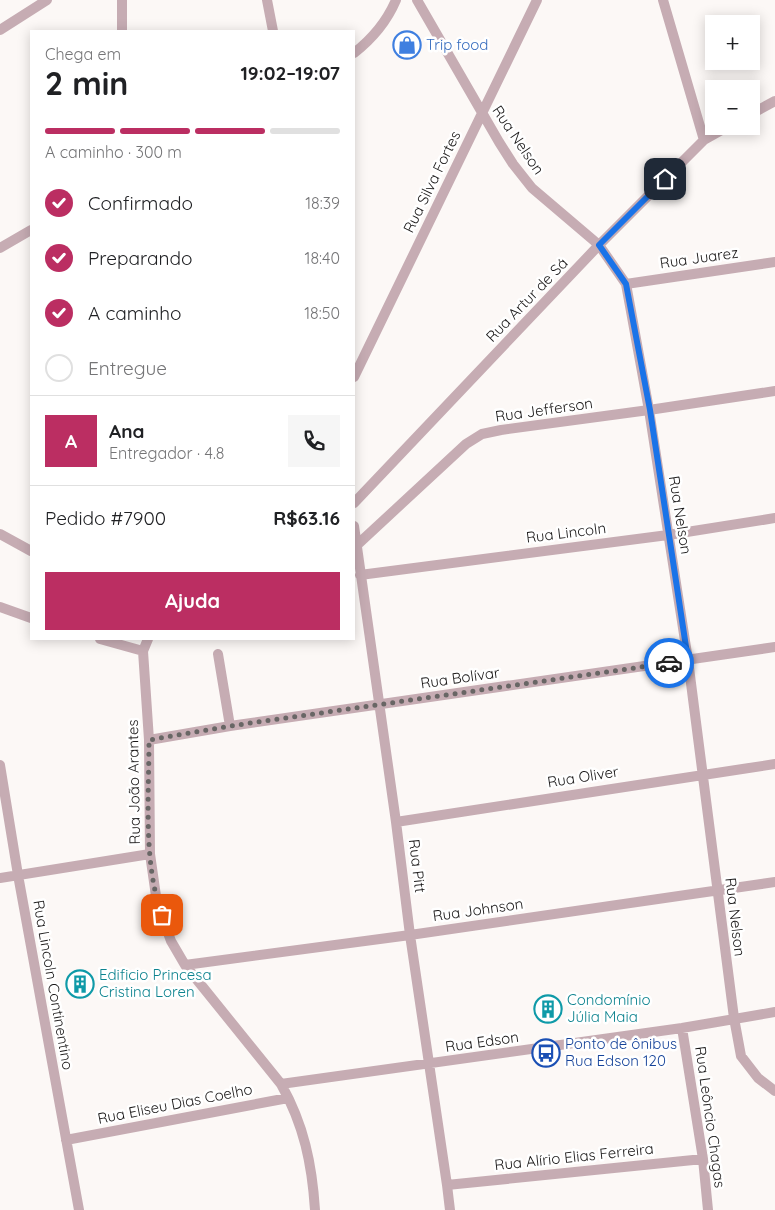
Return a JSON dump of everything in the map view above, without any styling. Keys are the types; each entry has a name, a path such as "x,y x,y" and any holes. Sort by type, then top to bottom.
{"street":[{"path":"0,30 47,0"},
{"path":"122,0 122,30"},
{"path":"267,0 273,30"},
{"path":"355,52 375,33 390,14 396,0"},
{"name":"Rua Nelson","path":"417,0 513,164 532,188 599,245 626,284 650,410 688,660 717,891 741,1056 758,1078 775,1090"},
{"name":"Rua Silva Fortes","path":"355,375 537,0"},
{"path":"663,0 704,140"},
{"path":"760,110 773,105"},
{"name":"Rua Artur de Sá","path":"355,502 599,245 704,140 713,135"},
{"path":"0,248 30,231"},
{"name":"Rua Juarez","path":"626,284 775,262"},
{"name":"Rua Jefferson","path":"357,545 466,444 482,434 775,391"},
{"name":"Rua Lincoln","path":"360,576 668,535 775,518"},
{"name":"Rua Pitt","path":"355,532 450,1210"},
{"path":"0,534 30,550"},
{"path":"0,607 30,618"},
{"path":"104,640 143,650"},
{"name":"Rua João Arantes","path":"148,640 143,650 149,740 150,854 157,903 171,940 185,965 281,1084 304,1135 313,1177 315,1210"},
{"name":"Rua Bolívar","path":"149,740 230,726 775,647"},
{"path":"218,654 230,726"},
{"name":"Rua Oliver","path":"396,822 775,764"},
{"name":"Rua Lincoln Continentino","path":"0,765 18,875 79,1210"},
{"path":"0,878 150,854"},
{"name":"Rua Johnson","path":"185,965 410,935 775,882"},
{"name":"Rua Edson","path":"281,1084 682,1028 775,1012"},
{"name":"Rua Leôncio Chagas","path":"682,1028 703,1159 708,1210"},
{"name":"Rua Eliseu Dias Coelho","path":"66,1140 288,1098"},
{"name":"Rua Alírio Elias Ferreira","path":"447,1185 703,1159"}],"way so far":[{"path":"162,915 157,903 150,854 149,740 230,726 669,663"}],"place":[{"name":"Trip food","path":"407,45"},
{"name":"Edificio Princesa Cristina Loren","path":"80,984"},
{"name":"Condomínio Júlia Maia","path":"548,1009"},
{"name":"Ponto de ônibus Rua Edson 120","path":"546,1053"}],"route":[{"path":"665,179 599,245 626,284 650,410 688,660 669,663"}]}
